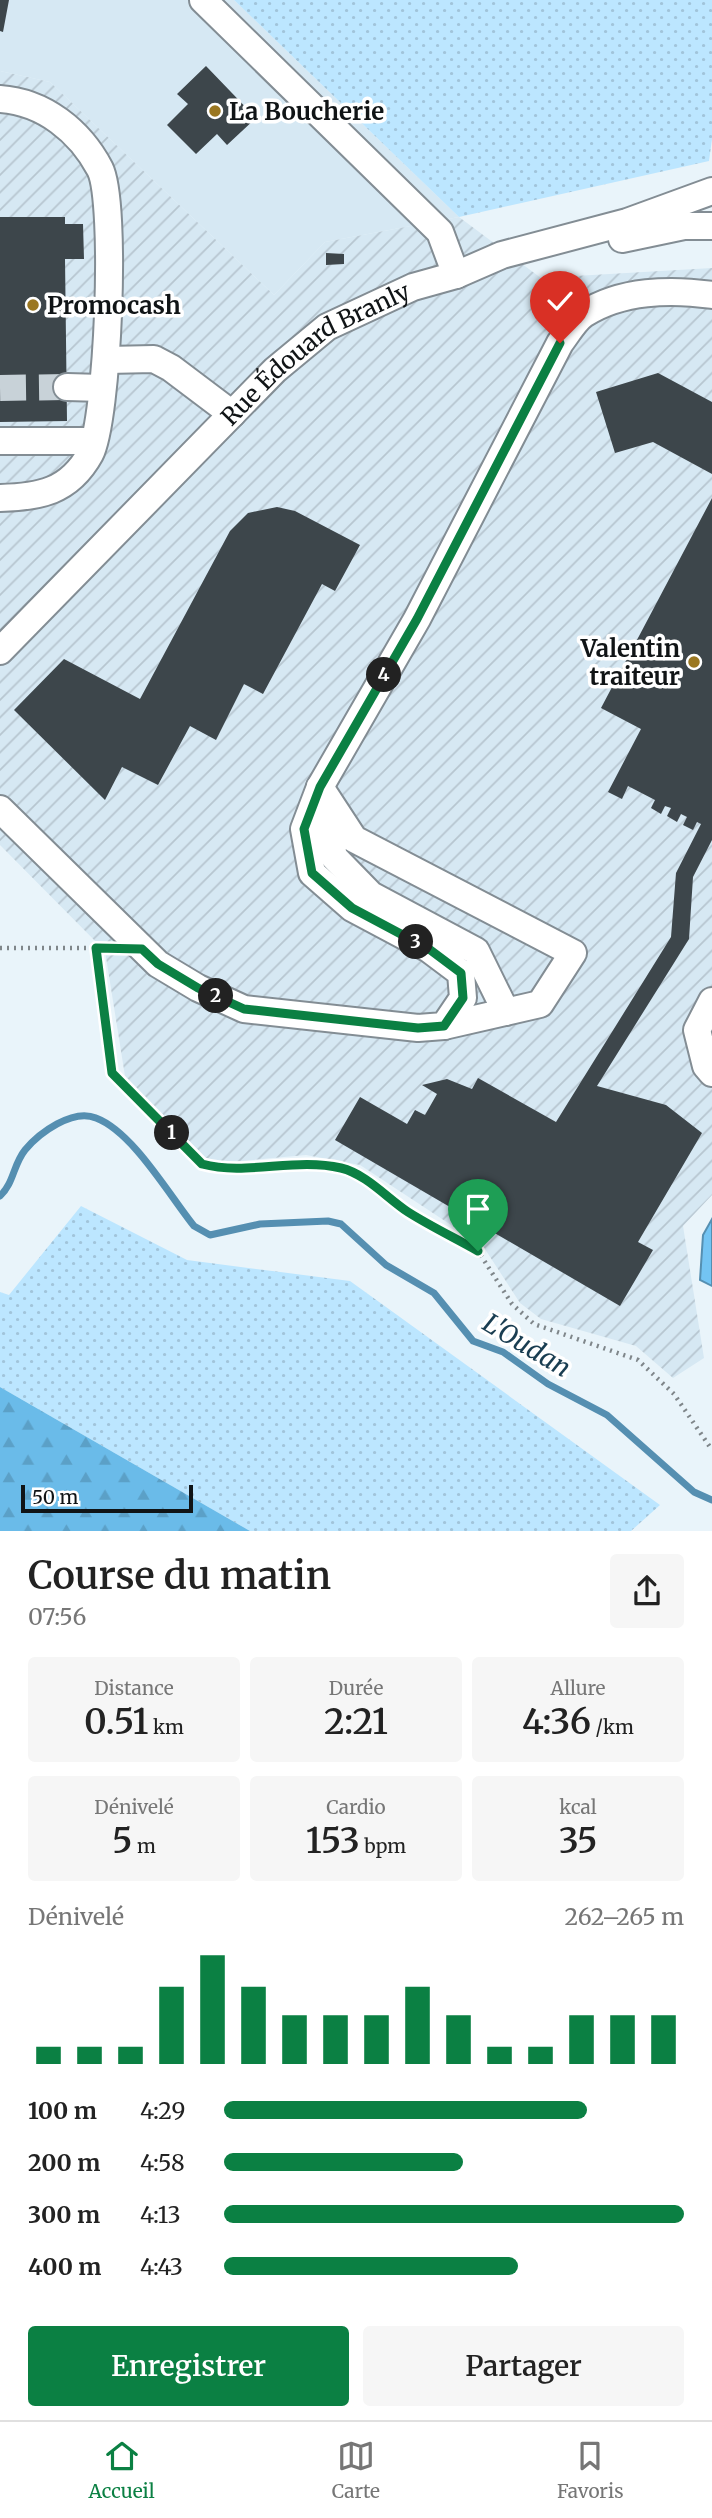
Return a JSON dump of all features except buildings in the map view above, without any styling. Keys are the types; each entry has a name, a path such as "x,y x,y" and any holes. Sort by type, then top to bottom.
{"street":[{"path":"203,0 440,232 456,275 506,268 640,234 684,226 712,226"},
{"path":"0,99 47,113 69,126 102,172 109,215 107,360 90,453 51,493 32,498 0,498"},
{"name":"Rue Édouard Branly","path":"0,651 275,370 327,327 413,287 456,275 502,255 627,222 712,191"},
{"path":"444,1026 463,998 461,973 429,949 352,908 312,873 304,829 320,787 417,619 560,343 583,314 627,297 678,290 712,295"},
{"path":"107,360 154,359 171,368 232,414"},
{"path":"67,387 102,388"},
{"path":"0,442 93,441"},
{"path":"0,809 158,964 198,988 244,1009 418,1028 444,1026 540,1004 573,953 354,839 320,787"},
{"path":"320,787 334,857 372,895 476,951 506,1013"},
{"path":"712,1001 696,1030 706,1066 712,1073"}],"path":[{"path":"0,948 142,949"},
{"path":"96,948 112,1073 202,1164 221,1169 300,1164 343,1168 407,1211 478,1251 512,1304 534,1324 638,1360 674,1394 712,1450"}],"shaded area":[{"path":"0,0 234,0 459,217 325,242 274,295 50,82 0,71"},
{"path":"234,0 712,0 712,139 709,161 459,217"},
{"path":"0,71 50,82 274,295 325,242 459,217 541,278 712,268 712,1195 683,1226 704,1358 673,1378 636,1346 541,1319 520,1303 483,1246 360,1165 306,1155 231,1162 208,1160 125,1076 105,951 0,845"},
{"path":"81,1206 187,1260 350,1281 660,1505 631,1531 250,1531 0,1387 0,1292 9,1295"},
{"path":"712,1219 712,1286 700,1280 703,1235"}],"green space":[{"path":"0,1387 250,1531 0,1531"}],"waterway":[{"name":"L'Oudan","path":"0,1196 5,1191 21,1156 39,1136 67,1119 77,1116 96,1118 110,1125 137,1150 194,1226 210,1235 260,1224 328,1221 341,1224 386,1265 434,1293 473,1341 503,1352 548,1384 607,1415 694,1492 712,1500"}],"tunnel":[{"path":"0,388 67,387"}],"place":[{"name":"La Boucherie","path":"215,111"},
{"name":"Promocash","path":"33,305"},
{"name":"Valentin traiteur","path":"694,662"}],"route":[{"path":"478,1251 407,1211 374,1185 343,1168 300,1164 221,1169 202,1164 143,1101 122,1085 112,1073 96,948 142,949 158,964 198,988 244,1009 418,1028 444,1026 463,998 461,973 429,949 352,908 312,873 304,829 320,787 417,619 560,343"}]}
